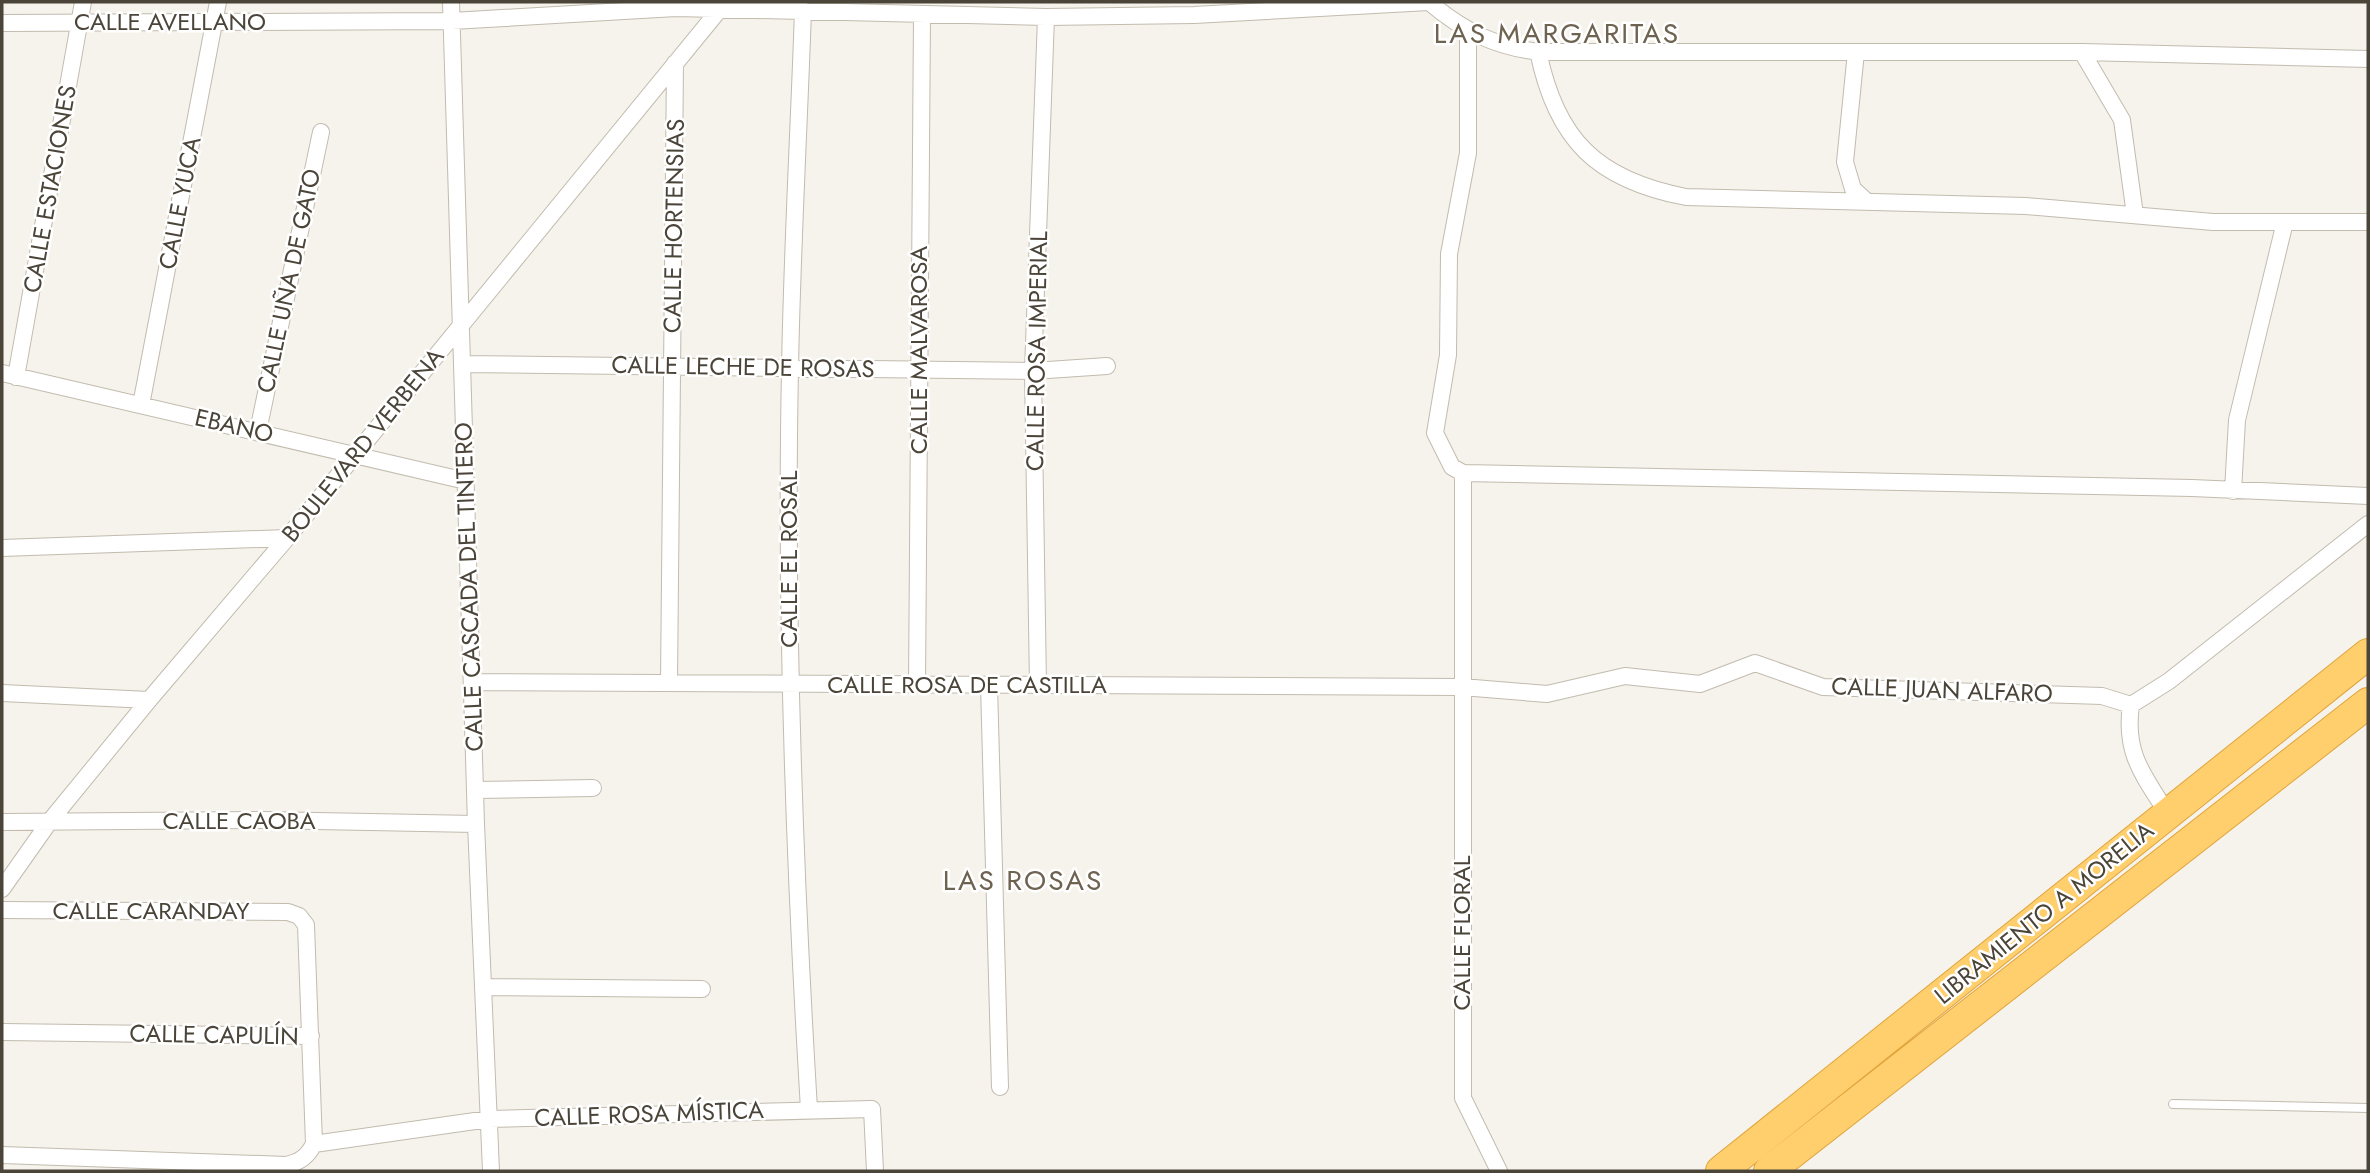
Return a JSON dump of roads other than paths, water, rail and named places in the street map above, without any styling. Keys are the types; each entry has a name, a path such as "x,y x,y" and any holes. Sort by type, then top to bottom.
{"highway":[{"name":"LIBRAMIENTO A MORELIA","path":"1721,1171 2368,654"},
{"name":"LIBRAMIENTO A MORELIA","path":"1769,1171 2368,703"}],"street":[{"name":"CALLE ESTACIONES","path":"9,375 83,2"},
{"name":"CALLE YUCA","path":"141,405 219,2"},
{"name":"CALLE CASCADA DEL TINTERO","path":"451,2 476,824 491,1171"},
{"name":"CALLE AVELLANO","path":"2,23 452,20 676,5 922,16 1046,17 1194,8 1429,2"},
{"path":"1429,2 1468,32 1502,45 1538,51 2082,52 2368,60"},
{"name":"BOULEVARD VERBENA","path":"2,889 50,821 287,538 723,5"},
{"name":"CALLE EL ROSAL","path":"803,10 789,368 790,684 794,838 809,1109"},
{"name":"CALLE MALVAROSA","path":"917,685 922,16"},
{"name":"CALLE ROSA IMPERIAL","path":"1038,685 1033,371 1046,17"},
{"path":"1468,32 1468,153 1449,254 1448,355 1435,433 1452,467 1463,473 2368,496"},
{"path":"1538,51 1545,87 1560,121 1584,151 1614,174 1637,185 1686,197 2026,206 2213,222 2368,222"},
{"path":"1856,52 1845,162 1853,189 1865,200"},
{"path":"2082,52 2122,120 2135,215"},
{"name":"CALLE HORTENSIAS","path":"668,684 675,63"},
{"name":"CALLE UÑA DE GATO","path":"258,432 321,131"},
{"path":"2233,491 2237,420 2285,222"},
{"name":"CALLE LECHE DE ROSAS","path":"462,364 1033,371 1107,366"},
{"name":"EBANO","path":"9,375 466,481"},
{"name":"CALLE FLORAL","path":"1463,473 1463,1098 1499,1171"},
{"path":"2168,814 2138,766 2130,747 2128,726 2131,705 2169,681 2368,524"},
{"path":"2,548 287,538"},
{"name":"CALLE JUAN ALFARO","path":"1462,687 1547,694 1625,676 1700,684 1755,663 1823,687 2102,696 2131,705"},
{"name":"CALLE ROSA DE CASTILLA","path":"472,682 1462,687"},
{"path":"989,685 1000,1087"},
{"path":"2,693 149,700"},
{"path":"475,790 593,788"},
{"name":"CALLE CAOBA","path":"2,822 263,820 476,824"},
{"name":"CALLE CARANDAY","path":"2,911 288,912 299,916 306,925 311,1036"},
{"path":"483,987 702,989"},
{"name":"CALLE CAPULÍN","path":"2,1032 311,1036 314,1144"},
{"name":"CALLE ROSA MÍSTICA","path":"489,1119 872,1109 875,1171"},
{"path":"2,1155 286,1165 298,1162 308,1155 314,1144 489,1119"}],"lane":[{"path":"2173,1104 2368,1108"}],"district":[{"name":"LAS MARGARITAS","path":"1557,33"},
{"name":"LAS ROSAS","path":"1023,880"}]}
